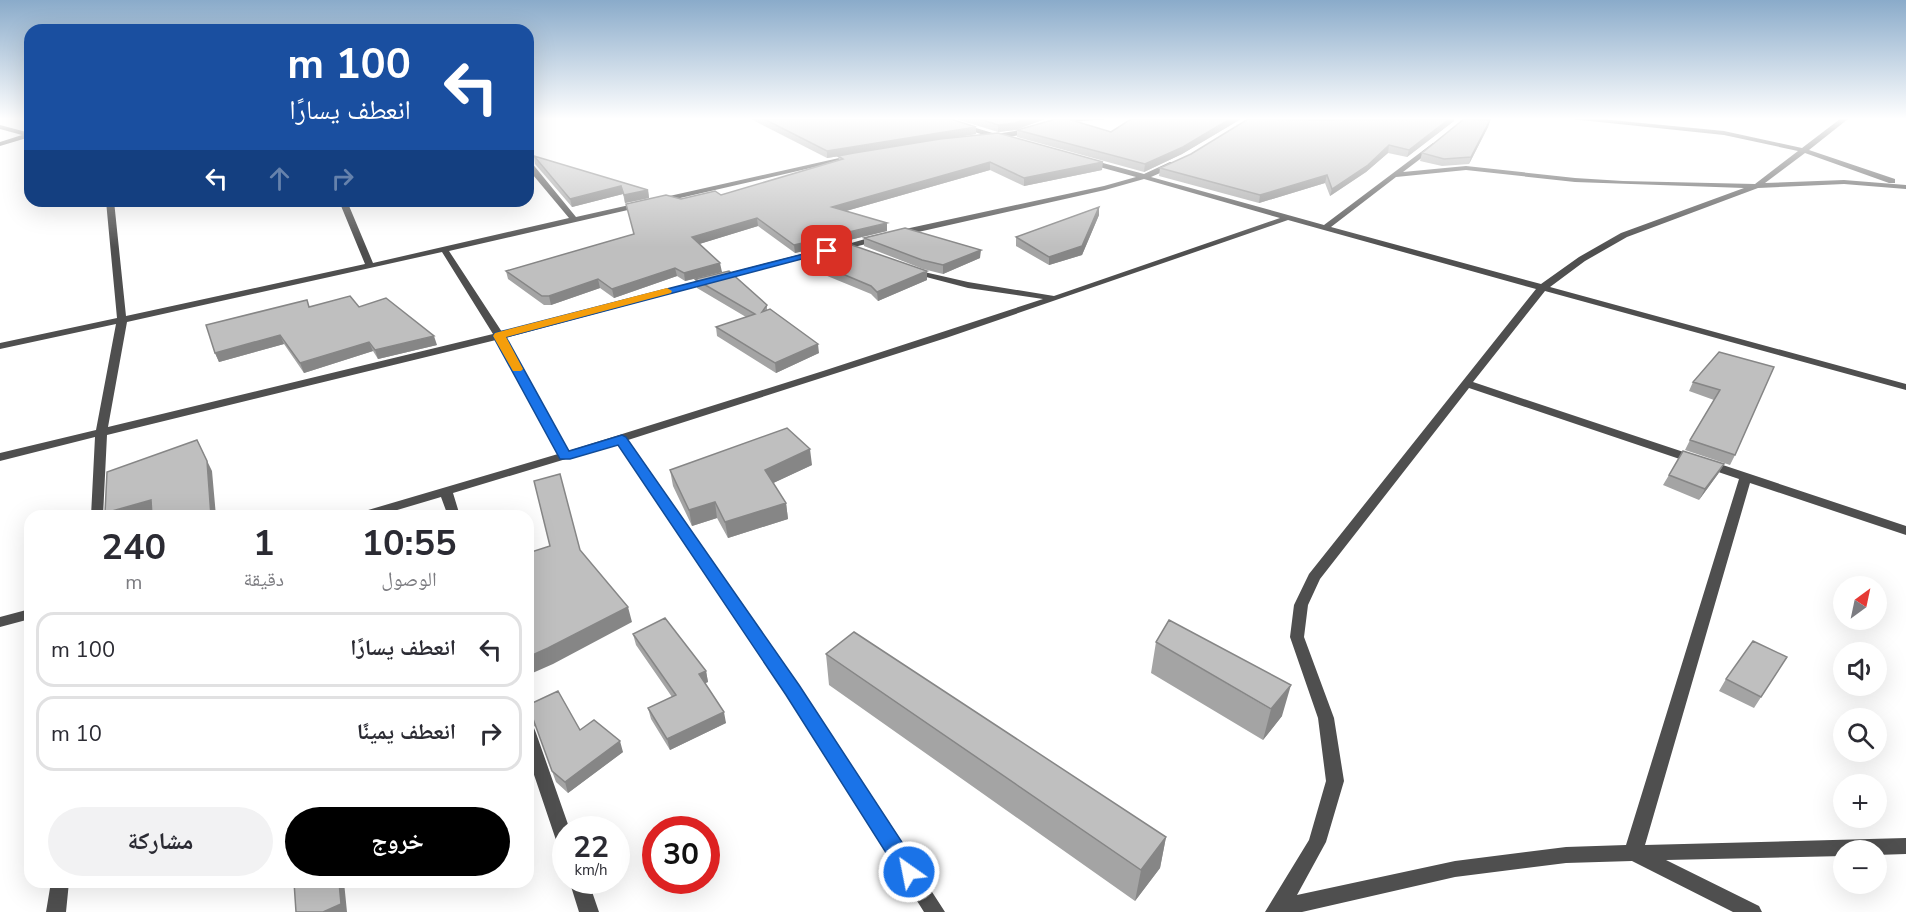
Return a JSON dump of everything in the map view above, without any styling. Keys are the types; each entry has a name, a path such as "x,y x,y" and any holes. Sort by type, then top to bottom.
{"street":[{"path":"0,346 370,266 830,162"},
{"path":"1090,162 1287,218 1906,387"},
{"path":"0,457 499,336 956,219 1105,188 1144,177 1178,162"},
{"path":"1325,228 1412,162"},
{"path":"1278,910 1317,842 1335,781 1326,718 1297,637 1301,605 1314,577 1542,288 1623,235 1757,186 1788,162"},
{"path":"1834,162 1906,187"},
{"path":"1395,175 1466,168 1575,180 1757,186 1844,182 1906,187"},
{"path":"534,171 574,219"},
{"path":"97,510 101,433 122,320 111,207"},
{"path":"345,207 370,266"},
{"path":"384,510 622,439 1056,299 1287,218"},
{"path":"848,246 867,253"},
{"path":"444,249 499,336 565,456"},
{"path":"902,267 968,285 1056,299"},
{"path":"1467,384 1906,531"},
{"path":"622,439 793,690 936,912"},
{"path":"1633,853 1746,477"},
{"path":"446,492 452,510"},
{"path":"0,622 24,616"},
{"path":"534,750 557,816"},
{"path":"1278,910 1455,869 1566,855 1906,846"},
{"path":"1633,853 1752,912"},
{"path":"56,912 59,888"},
{"path":"583,894 589,912"}],"building":[{"path":"539,162 553,162 648,190 624,195 621,186 570,199"},
{"path":"834,162 1103,162 1024,178 990,162 832,207 887,223 794,245 757,218 692,237 720,263 684,273 675,268 612,289 598,279 549,296 542,296 506,271 634,234 626,204 666,195 681,199 715,191 721,195"},
{"path":"1174,162 1372,162 1332,189 1327,175 1260,195 1160,168"},
{"path":"1099,207 1082,246 1049,257 1016,237"},
{"path":"905,228 981,250 943,265 922,260 864,238"},
{"path":"846,243 927,271 877,292 871,286 819,264 805,253"},
{"path":"729,271 767,305 762,312 770,309 818,344 775,363 716,327 755,314 695,279"},
{"path":"350,296 359,307 386,298 434,336 375,350 369,342 300,363 280,335 215,353 206,325 307,300 309,307"},
{"path":"1719,352 1774,367 1735,455 1690,440 1720,390 1693,382"},
{"path":"787,428 810,449 765,470 786,503 725,522 715,502 689,510 670,470"},
{"path":"197,440 207,461 211,510 152,510 151,500 116,510 105,510 107,472"},
{"path":"1683,451 1724,464 1705,489 1669,475"},
{"path":"560,474 580,550 628,607 534,654 534,551 550,546 534,481"},
{"path":"665,618 706,671 699,674 724,712 667,739 648,708 676,695 633,634"},
{"path":"1169,620 1291,685 1271,709 1156,642"},
{"path":"854,632 1166,837 1141,870 826,654"},
{"path":"1753,641 1787,657 1761,697 1726,679"},
{"path":"558,691 580,730 594,720 620,741 565,782 552,771 534,722 534,702"},
{"path":"294,888 340,888 341,904 323,912 296,912"}],"slow traffic":[{"path":"517,369 499,336 667,291"}],"route":[{"path":"827,251 677,288 499,336 565,456 622,439 793,690 909,872"}]}
